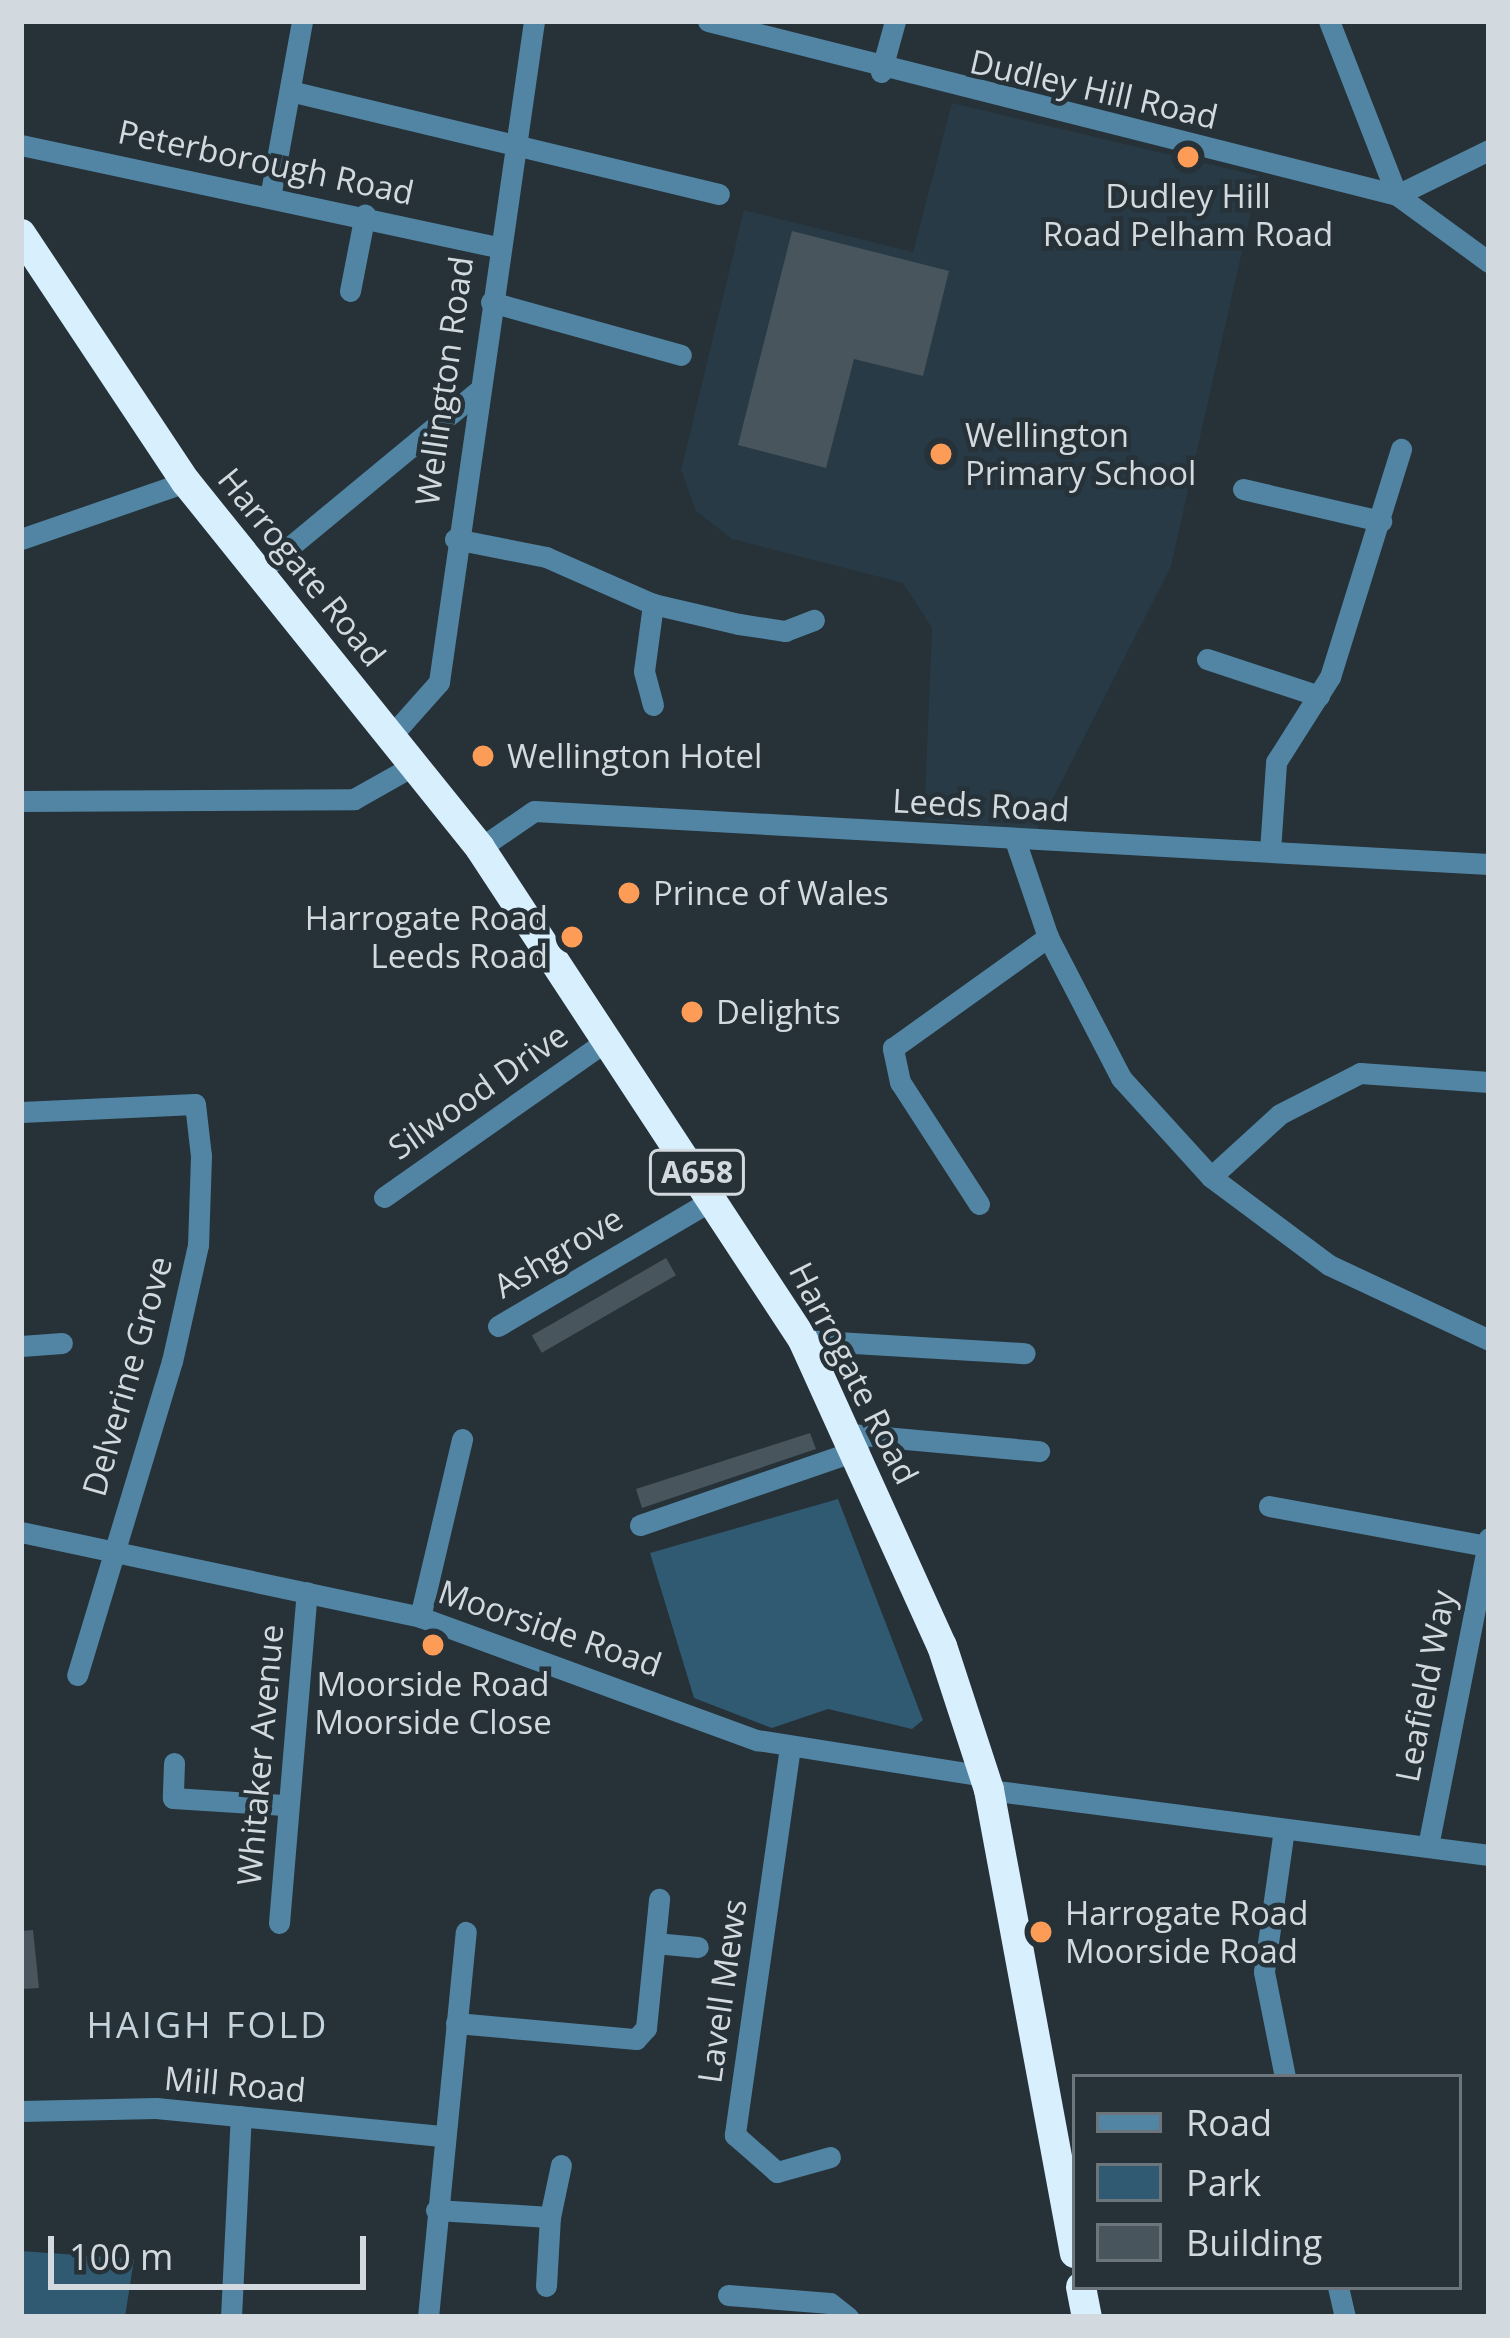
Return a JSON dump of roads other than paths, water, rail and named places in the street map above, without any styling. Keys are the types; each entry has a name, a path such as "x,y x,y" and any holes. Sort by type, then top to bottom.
{"highway":[{"name":"Harrogate Road","path":"21,234 186,482 262,569 480,848 610,1038 803,1340 854,1442 987,1783 1072,2237"}],"street":[{"path":"271,192 302,21"},
{"name":"Wellington Road","path":"392,735 439,682 496,247 534,21"},
{"name":"Dudley Hill Road","path":"708,21 763,28 881,72 1397,196"},
{"path":"881,72 895,21"},
{"path":"1329,21 1397,196 1489,262"},
{"path":"290,91 516,140 719,194"},
{"name":"Peterborough Road","path":"21,145 271,192 496,247"},
{"path":"1397,196 1489,150"},
{"path":"350,291 365,214"},
{"path":"491,302 682,356"},
{"path":"262,569 477,392"},
{"path":"1270,851 1276,762 1319,696 1381,521 1401,449"},
{"path":"21,539 186,482"},
{"path":"1243,489 1381,521"},
{"path":"455,539 546,556 653,604 785,631 814,620"},
{"path":"653,604 644,671 653,705"},
{"path":"1207,659 1319,696"},
{"path":"21,801 355,799 416,764"},
{"name":"Leeds Road","path":"480,848 534,812 1489,864"},
{"path":"1016,841 1048,937 1120,1078 1210,1177 1329,1265 1489,1340"},
{"path":"979,1204 900,1082 892,1048 1048,937"},
{"name":"Silwood Drive","path":"384,1197 610,1038"},
{"path":"1210,1177 1280,1114 1360,1073 1489,1082"},
{"name":"Delverine Grove","path":"21,1112 194,1104 198,1245 114,1551"},
{"name":"Ashgrove","path":"498,1326 715,1198"},
{"path":"803,1340 1025,1353"},
{"path":"21,1346 62,1343"},
{"path":"420,1617 462,1438"},
{"path":"640,1525 854,1442 1039,1451"},
{"path":"1269,1506 1488,1542"},
{"name":"Moorside Road","path":"21,1532 420,1617 790,1747 987,1783 1489,1855"},
{"name":"Leafield Way","path":"1428,1846 1478,1637 1488,1542"},
{"path":"77,1675 114,1551"},
{"name":"Whitaker Avenue","path":"279,1923 284,1805 307,1592"},
{"name":"Lavell Mews","path":"790,1747 735,2135 777,2172 830,2157"},
{"path":"174,1763 172,1798 284,1805"},
{"path":"1284,1828 1264,1972 1284,2074"},
{"path":"456,2023 636,2039 646,2028 659,1899"},
{"path":"428,2317 466,1932"},
{"path":"655,1943 698,1947"},
{"name":"Mill Road","path":"21,2111 241,2116 444,2136"},
{"path":"231,2317 241,2116"},
{"path":"546,2286 550,2217 561,2164"},
{"path":"436,2210 550,2217"},
{"path":"728,2295 830,2303 848,2317"}],"place":[{"name":"Dudley Hill Road Pelham Road","path":"1188,157"},
{"name":"Wellington Primary School","path":"941,454"},
{"name":"Wellington Hotel","path":"483,756"},
{"name":"Prince of Wales","path":"629,893"},
{"name":"Harrogate Road Leeds Road","path":"572,937"},
{"name":"Delights","path":"692,1012"},
{"name":"Moorside Road Moorside Close","path":"433,1645"},
{"name":"Harrogate Road Moorside Road","path":"1041,1932"}],"district":[{"name":"HAIGH FOLD","path":"208,2025"}]}
